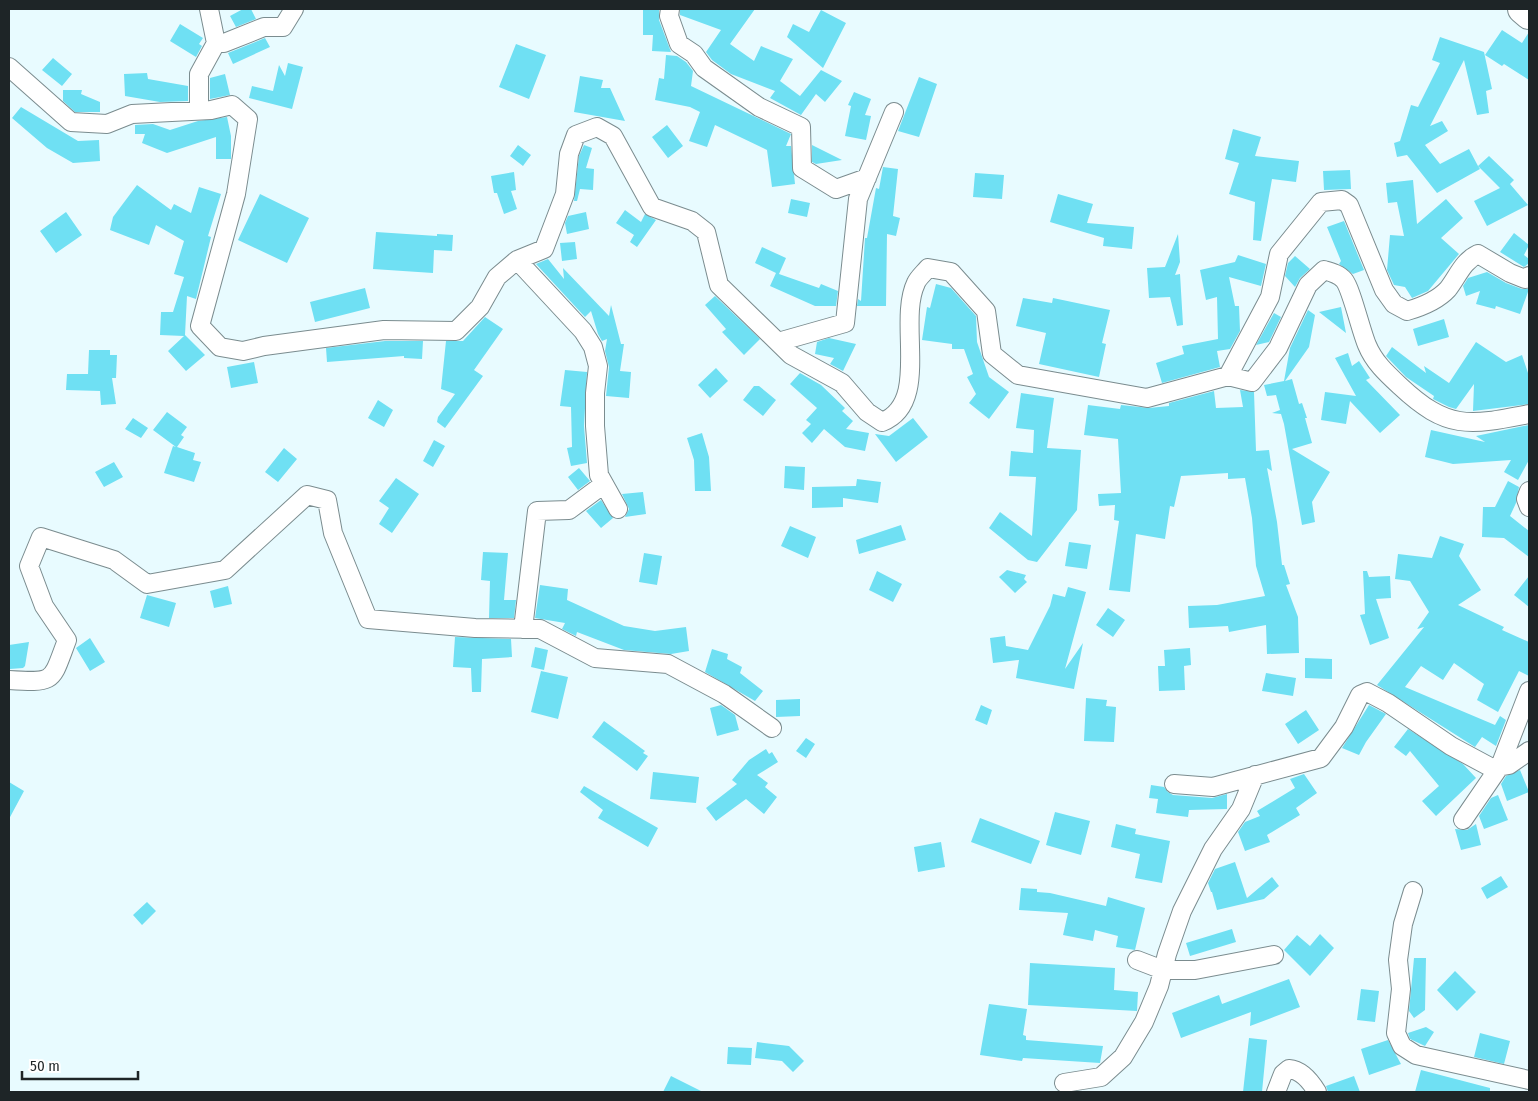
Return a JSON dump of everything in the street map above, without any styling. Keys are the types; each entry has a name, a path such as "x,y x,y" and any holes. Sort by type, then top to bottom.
{"main road":[{"path":"1522,9 1529,15"}],"street":[{"path":"200,111 199,74 216,43 209,9"},
{"path":"216,43 224,43 264,27 282,27 294,9"},
{"path":"670,9 669,16 679,44 694,54 704,68 759,107 801,127 802,168 836,189 867,178"},
{"path":"9,67 71,122 107,124 132,114 200,111 232,105 248,119 236,194 200,326 220,347 243,351 264,346 384,330 456,331 480,307 497,277 517,260 544,249 566,194 569,154 576,135 597,127 613,136 652,207 692,221 706,232 719,285 791,355 842,383 867,412 882,422 895,416 906,398 908,390 910,303 916,283 928,268 951,272 986,311 992,354 1018,375 1146,398 1228,376 1252,382 1278,348 1308,285 1324,270 1334,272 1345,280 1366,344 1376,364 1419,404 1441,418 1468,422 1529,414"},
{"path":"778,342 845,323 858,199 894,112"},
{"path":"1228,376 1270,297 1278,254 1321,202 1342,200 1349,205 1384,290 1394,304 1407,311 1423,307 1447,290 1468,258 1478,254 1510,273 1525,279 1529,276"},
{"path":"517,260 583,331 593,347 598,366 595,393 596,458 599,476 618,509"},
{"path":"523,629 536,511 569,510 604,484"},
{"path":"1529,491 1526,499 1529,506"},
{"path":"9,680 41,682 54,675 68,640 44,606 29,566 41,537 114,560 147,584 225,570 307,495 327,500 333,533 368,618 475,628 540,629 595,658 668,664 724,694 772,728"},
{"path":"1463,820 1500,766 1529,691"},
{"path":"1174,784 1213,787 1321,758 1344,727 1360,695 1366,692 1388,703 1451,746 1492,768 1510,765 1529,751"},
{"path":"1064,1083 1101,1077 1123,1057 1144,1022 1182,911 1213,849 1241,809 1255,775"},
{"path":"1413,891 1403,924 1398,960 1401,989 1396,1033 1402,1046 1416,1055 1529,1080"},
{"path":"1137,960 1163,970 1195,970 1274,955"},
{"path":"1276,1092 1283,1074 1289,1069 1297,1070 1317,1092"}],"building":[{"path":"243,9 251,9 256,19 236,27 230,16"},
{"path":"643,9 659,9 659,20 671,52 652,51 653,35 643,35"},
{"path":"680,9 755,9 730,44 754,61 761,46 793,59 780,81 800,96 821,70 842,81 825,102 816,94 801,115 770,98 775,91 731,74 712,60 706,52 721,30 680,15"},
{"path":"821,10 846,23 823,68 787,37 793,24 809,32"},
{"path":"180,24 203,38 199,44 202,46 196,57 170,41"},
{"path":"1502,30 1522,43 1529,32 1529,80 1504,64 1502,66 1485,55"},
{"path":"1440,37 1484,52 1492,89 1486,91 1489,113 1477,115 1464,60 1430,126 1442,121 1448,131 1425,145 1440,164 1469,149 1480,169 1437,193 1407,155 1397,157 1394,143 1400,141 1411,105 1418,107 1440,63 1432,60"},
{"path":"265,38 270,47 233,64 228,53"},
{"path":"516,44 546,55 529,99 499,87"},
{"path":"666,55 677,56 686,62 693,71 691,86 791,134 786,146 791,146 795,184 772,187 767,150 715,125 707,147 689,141 700,112 690,107 655,100 659,78 664,79"},
{"path":"53,58 72,74 62,86 42,70"},
{"path":"288,63 303,67 292,109 249,98 252,86 273,91 279,65 285,76"},
{"path":"147,73 148,79 188,86 188,101 160,102 125,96 124,74"},
{"path":"225,74 230,95 210,99 210,78"},
{"path":"580,76 603,80 601,88 610,88 625,121 574,112"},
{"path":"919,77 937,84 919,137 898,131"},
{"path":"63,90 82,90 81,94 100,102 100,112 75,112 63,101"},
{"path":"854,92 871,99 865,115 871,116 866,140 845,136 851,106 848,105"},
{"path":"21,107 78,141 99,140 100,161 73,163 47,148 12,118"},
{"path":"227,117 231,136 231,159 216,159 216,137 167,153 142,143 145,134 135,134 135,125 153,124 170,130 198,121"},
{"path":"667,125 683,146 668,158 652,137"},
{"path":"1233,129 1261,137 1255,156 1299,161 1296,182 1272,179 1261,241 1253,240 1255,202 1229,194 1239,163 1225,159"},
{"path":"518,145 531,155 523,166 510,156"},
{"path":"584,145 592,148 586,168 594,169 593,190 580,189 577,201 574,201 579,156"},
{"path":"812,145 842,160 816,164 812,162"},
{"path":"1489,156 1514,180 1510,184 1528,205 1487,226 1474,201 1500,188 1478,166"},
{"path":"883,167 898,169 893,216 900,218 896,236 887,234 886,306 857,306 858,299 861,301 865,238 867,238 876,188 879,189"},
{"path":"1350,170 1351,189 1324,190 1323,171"},
{"path":"514,172 516,190 511,191 517,209 504,214 497,193 494,193 491,176"},
{"path":"975,173 1004,175 1002,199 973,197"},
{"path":"1413,180 1417,224 1446,199 1463,218 1441,238 1459,254 1428,291 1412,298 1405,287 1394,285 1387,270 1390,235 1404,236 1397,202 1388,203 1386,183"},
{"path":"137,185 171,210 174,204 191,213 199,187 221,194 208,236 211,237 196,299 187,296 185,335 205,355 186,371 168,351 184,336 160,335 161,312 173,312 184,277 174,274 184,241 156,225 149,245 110,230 113,217"},
{"path":"260,194 309,218 287,263 238,240"},
{"path":"1058,194 1093,204 1087,223 1134,227 1132,249 1103,246 1104,238 1050,222"},
{"path":"791,199 810,203 807,217 788,213"},
{"path":"625,210 641,222 645,214 656,220 637,247 630,242 634,235 616,223"},
{"path":"66,212 82,235 56,253 40,231"},
{"path":"586,212 589,229 567,234 565,223 568,216"},
{"path":"1344,221 1364,270 1353,274 1339,264 1341,261 1327,227"},
{"path":"376,232 437,236 437,234 453,235 452,251 434,250 433,273 373,269"},
{"path":"1514,233 1529,245 1524,255 1529,259 1529,263 1524,267 1500,252"},
{"path":"1178,234 1180,262 1175,275 1180,274 1183,325 1177,326 1170,297 1149,298 1147,268 1165,267"},
{"path":"575,242 577,259 562,261 560,243"},
{"path":"762,247 786,258 779,274 819,288 821,284 838,291 836,306 815,306 770,286 776,273 755,263"},
{"path":"1238,255 1266,264 1261,286 1229,277 1235,306 1239,306 1240,331 1230,349 1217,351 1220,367 1162,383 1156,363 1184,354 1182,346 1218,339 1217,297 1206,300 1200,270 1235,262"},
{"path":"1295,256 1310,269 1300,278 1295,287 1285,276 1288,263"},
{"path":"548,259 564,279 563,268 609,316 611,305 621,344 624,344 620,371 631,372 629,398 606,396 609,367 605,351 607,339 602,341 598,334 591,311 585,317 536,264"},
{"path":"1487,272 1506,283 1522,289 1529,289 1520,314 1496,306 1495,309 1476,304 1480,291 1466,296 1463,286 1468,278"},
{"path":"936,284 951,288 976,316 977,342 989,377 1009,392 989,419 969,403 976,394 967,377 973,374 964,349 952,349 952,344 922,340 927,307 930,308"},
{"path":"365,288 370,308 315,322 310,302"},
{"path":"715,296 760,339 744,355 722,332 726,329 705,305"},
{"path":"1023,298 1052,303 1053,298 1110,310 1102,343 1106,344 1099,377 1039,364 1046,333 1016,326"},
{"path":"1341,307 1346,333 1319,312"},
{"path":"1308,310 1315,315 1309,347 1285,381 1292,379 1299,404 1302,403 1307,418 1305,418 1312,443 1292,449 1330,472 1312,502 1315,522 1302,525 1284,424 1281,414 1272,413 1280,410 1276,395 1267,396 1264,385 1284,381 1290,348"},
{"path":"1274,313 1281,317 1269,342 1256,345"},
{"path":"485,317 503,329 474,370 483,376 445,428 437,422 438,417 455,394 441,389 446,341 463,341"},
{"path":"1444,319 1449,337 1418,346 1413,329"},
{"path":"829,338 856,344 843,371 830,364 834,358 815,354 817,342"},
{"path":"385,341 423,341 422,359 404,358 404,356 327,362 326,348"},
{"path":"1476,342 1506,362 1522,355 1529,376 1529,404 1473,411 1474,384 1456,409 1449,407 1433,399 1434,396 1406,377 1386,356 1392,347 1426,373 1424,366 1449,383"},
{"path":"89,350 110,350 110,355 117,355 116,378 112,378 116,404 101,405 100,391 66,390 67,374 88,374"},
{"path":"1348,353 1352,366 1359,361 1370,378 1366,380 1400,415 1380,433 1350,401 1346,424 1321,420 1325,392 1356,396 1335,358"},
{"path":"254,362 258,383 231,388 227,367"},
{"path":"716,368 728,381 710,398 698,385"},
{"path":"565,370 587,372 584,426 587,463 571,466 567,448 572,447 571,407 560,406"},
{"path":"800,373 821,385 845,408 842,411 853,421 846,429 869,433 865,451 845,447 824,429 812,443 802,433 811,424 806,420 817,408 790,384"},
{"path":"754,386 759,386 776,400 763,416 743,400"},
{"path":"1240,390 1254,392 1256,451 1269,450 1272,471 1267,468 1277,522 1282,565 1284,565 1290,584 1286,585 1298,617 1299,653 1267,654 1266,625 1229,632 1228,626 1189,628 1188,606 1217,605 1265,596 1256,566 1252,518 1245,478 1228,479 1228,473 1181,476 1174,507 1170,506 1165,539 1136,534 1130,592 1109,590 1119,521 1114,520 1115,505 1099,506 1098,494 1121,493 1118,439 1084,435 1088,405 1120,409 1121,405 1149,408 1169,406 1169,403 1214,391 1216,408 1243,407"},
{"path":"1021,393 1054,398 1047,448 1081,450 1077,510 1037,562 1028,560 989,528 1000,512 1032,536 1036,477 1009,476 1011,451 1033,453 1034,430 1016,428"},
{"path":"378,400 393,410 384,427 368,418"},
{"path":"167,412 187,427 181,435 184,437 177,447 195,453 193,460 201,462 194,482 164,473 173,446 176,447 153,430"},
{"path":"133,418 148,428 141,438 125,429"},
{"path":"913,418 928,437 896,462 875,434 889,436"},
{"path":"1529,425 1529,460 1518,480 1504,472 1511,460 1453,464 1425,457 1431,430 1485,442 1476,436"},
{"path":"702,433 709,457 711,491 695,491 694,460 687,438"},
{"path":"434,440 445,446 433,467 423,461"},
{"path":"284,448 297,459 278,482 265,472"},
{"path":"114,462 123,477 104,487 95,472"},
{"path":"785,466 805,467 804,490 784,488"},
{"path":"579,468 590,481 578,490 568,477"},
{"path":"396,478 419,494 392,533 379,524 389,508 379,501"},
{"path":"857,479 881,482 878,503 843,498 843,507 812,508 812,487 856,486"},
{"path":"1508,481 1519,487 1516,503 1510,516 1529,531 1529,557 1504,538 1482,537 1483,507 1495,507"},
{"path":"643,492 646,514 625,517 629,509 622,494"},
{"path":"601,500 613,518 601,528 586,511"},
{"path":"901,525 906,540 859,554 856,540"},
{"path":"790,526 816,537 808,558 781,546"},
{"path":"1440,536 1464,544 1459,556 1481,590 1458,605 1504,627 1502,630 1529,642 1529,676 1519,671 1498,712 1477,700 1484,684 1454,663 1443,680 1421,666 1405,687 1495,725 1500,716 1506,720 1496,746 1482,737 1475,747 1377,685 1424,627 1417,629 1429,612 1410,581 1395,579 1398,554 1432,558"},
{"path":"1069,542 1091,545 1087,569 1065,566"},
{"path":"483,552 508,553 504,600 516,600 514,618 489,618 490,581 481,580"},
{"path":"644,553 662,556 657,585 639,582"},
{"path":"1007,570 1026,575 1024,579 1027,582 1015,593 999,577"},
{"path":"877,571 902,584 893,602 869,590"},
{"path":"1363,571 1367,571 1369,577 1390,576 1391,598 1376,599 1389,638 1370,645 1360,615 1365,614"},
{"path":"1529,576 1529,607 1514,595"},
{"path":"540,585 568,589 567,600 624,626 655,631 686,627 689,651 671,654 624,650 577,632 576,636 562,629 565,623 535,618"},
{"path":"228,586 232,604 214,608 210,591"},
{"path":"1068,587 1086,592 1065,669 1083,643 1074,689 1016,678 1019,660 993,663 990,638 1005,636 1006,646 1028,650 1050,606 1053,594 1065,597"},
{"path":"147,595 176,603 169,627 140,618"},
{"path":"1108,608 1125,620 1113,637 1096,625"},
{"path":"455,637 511,639 512,657 482,659 481,692 472,692 471,668 453,667"},
{"path":"90,638 105,662 90,671 76,648"},
{"path":"29,642 25,666 23,668 10,669 9,645"},
{"path":"535,647 548,650 544,670 531,667"},
{"path":"1190,648 1191,665 1184,666 1185,690 1159,691 1158,666 1165,666 1164,650"},
{"path":"712,649 728,654 727,659 742,667 740,673 763,691 755,701 705,672"},
{"path":"1305,658 1332,659 1332,679 1305,678"},
{"path":"541,671 568,677 558,719 531,712"},
{"path":"1266,673 1296,678 1293,696 1262,691"},
{"path":"1086,698 1107,700 1106,706 1116,707 1114,742 1084,741"},
{"path":"800,699 800,716 776,717 776,700"},
{"path":"721,705 735,715 739,730 717,736 710,708"},
{"path":"981,705 992,710 987,725 975,720"},
{"path":"1369,705 1386,714 1359,755 1342,748"},
{"path":"1306,710 1319,730 1298,744 1285,724"},
{"path":"604,721 645,751 643,753 648,756 637,771 592,737"},
{"path":"1408,729 1463,764 1476,778 1436,816 1422,801 1439,786 1410,751 1406,756 1394,747"},
{"path":"806,738 815,744 806,758 796,751"},
{"path":"766,749 769,754 772,752 778,762 757,775 768,783 765,787 777,797 764,814 746,799 716,821 706,808 737,784 732,780 749,760"},
{"path":"1520,770 1529,792 1507,801 1501,784 1506,776"},
{"path":"653,772 699,777 696,803 650,799"},
{"path":"1304,774 1317,793 1296,808 1300,815 1267,835 1270,842 1245,851 1238,832 1245,822 1260,816 1257,811 1295,788 1290,779"},
{"path":"9,782 24,791 9,819"},
{"path":"1151,785 1164,787 1173,795 1212,798 1227,794 1227,809 1189,810 1188,817 1156,813 1158,799 1149,798"},
{"path":"584,786 658,828 648,847 598,818 603,810 580,792"},
{"path":"1498,795 1508,820 1484,829 1479,816 1491,798"},
{"path":"1055,812 1090,821 1081,855 1046,845"},
{"path":"980,818 1040,841 1031,864 971,842"},
{"path":"1116,824 1136,829 1135,834 1170,841 1162,883 1135,878 1140,854 1111,847"},
{"path":"1476,824 1481,845 1461,850 1455,829 1467,830"},
{"path":"941,842 945,867 918,872 914,847"},
{"path":"1235,862 1247,898 1272,877 1279,886 1264,899 1217,910 1208,883 1215,869"},
{"path":"1501,876 1508,887 1487,899 1481,888"},
{"path":"1021,888 1037,889 1037,892 1050,893 1106,906 1108,897 1145,908 1135,950 1116,947 1118,936 1095,930 1093,941 1063,935 1068,913 1019,910"},
{"path":"147,902 156,911 142,925 133,915"},
{"path":"1232,929 1236,942 1190,956 1186,943"},
{"path":"1320,934 1334,948 1310,976 1284,950 1297,935 1310,946"},
{"path":"1414,958 1426,958 1425,1010 1414,1018 1409,1011"},
{"path":"1030,963 1115,968 1114,990 1138,992 1137,1011 1028,1005"},
{"path":"1455,971 1476,992 1457,1011 1437,990"},
{"path":"1289,979 1300,1007 1250,1026 1251,1012 1181,1038 1172,1013 1219,995 1222,1004"},
{"path":"1361,989 1379,991 1375,1022 1357,1020"},
{"path":"989,1004 1027,1009 1023,1035 1026,1036 1026,1040 1103,1046 1100,1063 1023,1058 1022,1061 980,1055"},
{"path":"1426,1027 1434,1032 1425,1046 1410,1039 1408,1033"},
{"path":"1480,1033 1510,1041 1504,1064 1474,1057"},
{"path":"1249,1038 1267,1040 1262,1092 1243,1092"},
{"path":"1388,1040 1401,1064 1369,1075 1361,1049"},
{"path":"757,1042 789,1046 804,1061 793,1072 782,1061 755,1058"},
{"path":"728,1047 752,1048 751,1065 727,1064"},
{"path":"1421,1070 1490,1088 1490,1092 1415,1092"},
{"path":"671,1076 703,1092 663,1092"},
{"path":"1354,1076 1360,1092 1328,1092 1326,1086"}]}
